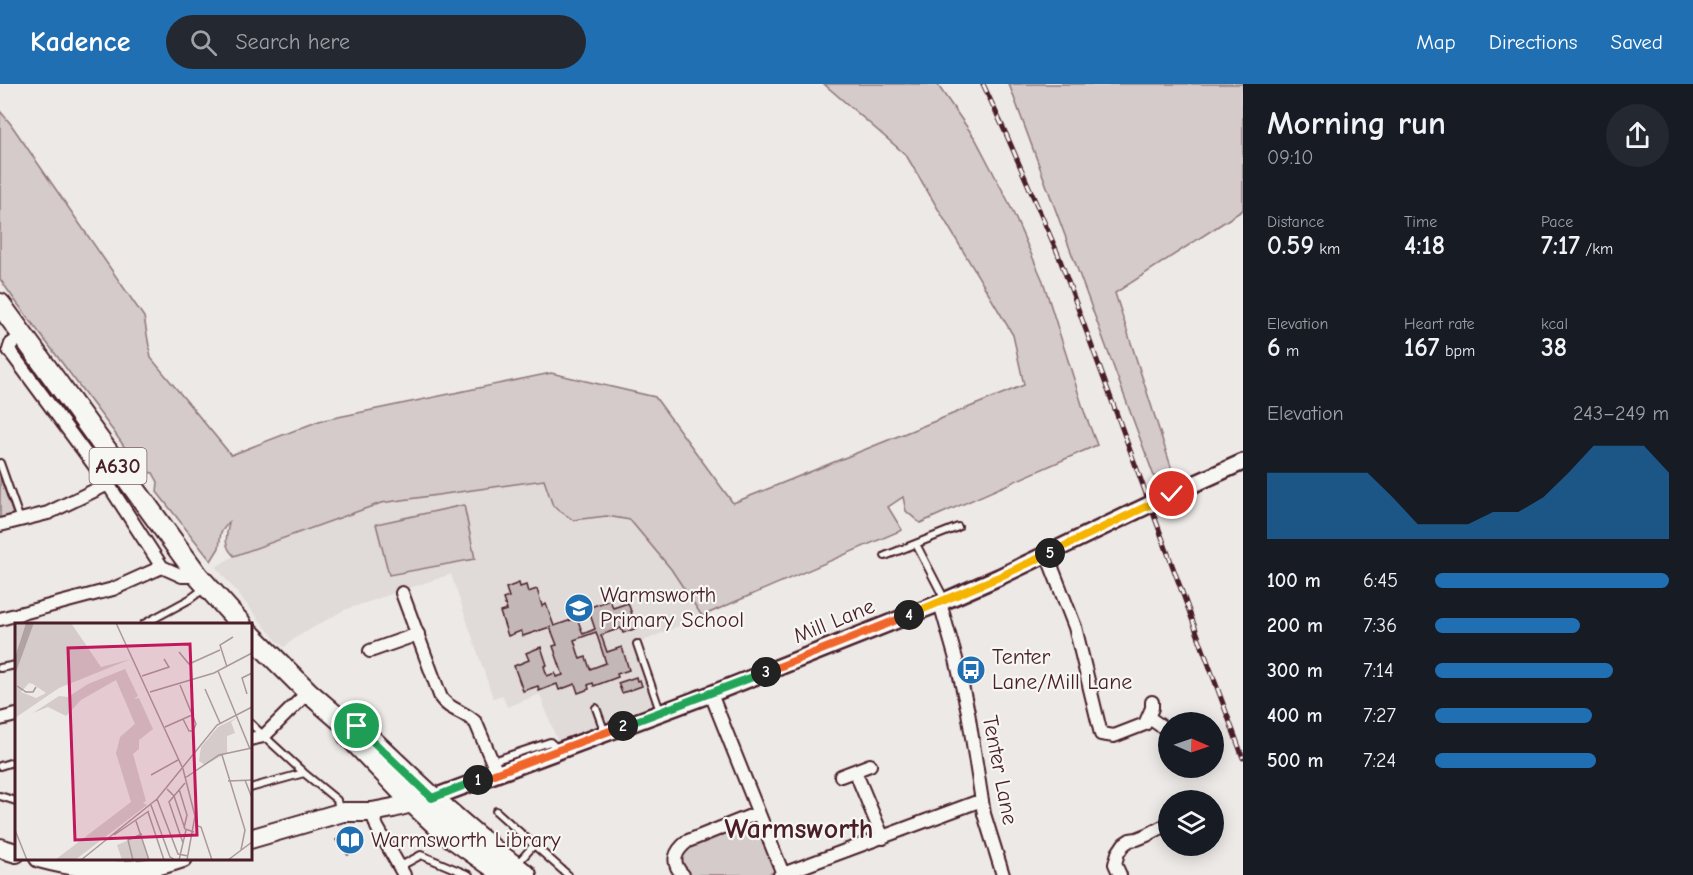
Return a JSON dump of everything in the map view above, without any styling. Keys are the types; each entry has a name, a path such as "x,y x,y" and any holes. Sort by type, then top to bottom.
{"main road":[{"name":"A630","path":"0,304 203,581 241,623"},
{"path":"252,636 308,692 345,724 357,726 423,801 444,832 486,866 515,872"},
{"path":"252,838 340,813 372,812 423,801 515,872"},
{"path":"0,848 15,853"},
{"path":"44,860 67,870 147,868 176,860"}],"street":[{"path":"23,336 11,344 9,350 108,484 162,567 182,576 203,581"},
{"name":"Mill Lane","path":"423,801 494,767 559,750 711,694 942,602 1243,462"},
{"path":"0,525 48,513 108,484"},
{"path":"1047,555 1075,627 1101,734 1114,736 1145,724 1152,708 1152,702"},
{"path":"0,619 113,590 162,567"},
{"path":"402,593 441,698 444,703 472,718 476,723 494,767"},
{"name":"Tenter Lane","path":"942,602 968,712 984,814 1003,875"},
{"path":"370,651 418,634"},
{"path":"252,739 264,736 308,692"},
{"path":"711,694 782,874 982,800"},
{"path":"0,719 15,715"},
{"path":"1148,717 1158,724"},
{"path":"841,776 870,765"},
{"path":"855,771 882,838"},
{"path":"372,812 376,827 401,871"},
{"path":"683,875 676,865 679,848 688,841 758,813"},
{"path":"1120,875 1115,864 1124,844 1158,829"}],"lane":[{"path":"0,463 20,520"},
{"path":"885,556 958,527"},
{"path":"916,544 942,602"},
{"path":"146,623 190,599 203,581"},
{"path":"637,644 661,712"},
{"path":"0,669 15,665"},
{"path":"596,708 605,733"},
{"path":"252,725 337,800 340,813"},
{"path":"0,766 15,761"},
{"path":"252,787 304,773"},
{"path":"0,796 15,801"},
{"path":"496,811 568,875"},
{"path":"515,872 534,845"},
{"path":"401,871 421,855 469,875"}],"shaded area":[{"path":"824,84 937,84 976,140 1008,201 1043,281 1097,445 920,523 906,511 903,497 888,507 902,530 702,616 671,569 630,520 607,516 573,520 553,506 544,480 381,503 234,556 227,544 229,522 221,532 219,548 211,561 157,492 158,482 153,473 141,471 0,279 0,111 144,317 151,358 231,455 319,421 551,373 655,397 733,503 1024,385 1013,335 906,155"},
{"path":"1009,84 1243,84 1243,210 1115,293 1175,479 1158,487"},
{"path":"0,477 13,514 0,518"},
{"name":"Warmsworth Primary School","path":"544,480 553,506 573,520 607,516 630,520 671,569 702,616 641,642 660,703 557,740 540,694 507,707 502,695 493,698 451,574 344,610 295,638 284,647 216,567 234,556 381,503"},
{"path":"464,505 475,559 389,575 376,524"},
{"path":"746,823 753,823 758,827 776,871 767,875 690,875 683,869 680,863 685,848"}],"building":[{"path":"519,583 520,587 526,585 528,592 537,589 542,606 546,604 554,626 577,618 583,634 595,629 588,608 610,600 613,608 628,603 637,628 623,633 621,628 601,635 607,652 622,647 629,670 594,686 593,683 588,685 589,689 578,693 575,684 559,690 557,684 539,691 538,686 523,691 514,666 529,660 526,653 541,647 547,665 544,666 547,676 555,673 556,677 563,675 553,646 557,645 550,627 523,636 521,631 508,636 500,612 507,610 503,599 509,597 506,588","holes":["596,632 606,663 590,669 586,657 580,659 574,640"]},
{"path":"636,677 642,686 622,693 618,683"},
{"path":"350,829 362,843 348,855 336,840"}],"railway":[{"path":"983,84 1058,254 1243,758"}],"place":[{"name":"Warmsworth Primary School","path":"579,608"},
{"name":"Tenter Lane/Mill Lane","path":"971,670"},
{"name":"Warmsworth Library","path":"350,840"}],"district":[{"name":"Warmsworth","path":"799,829"}],"route":[{"path":"357,726 432,798 711,694 940,603 1172,494"}]}
